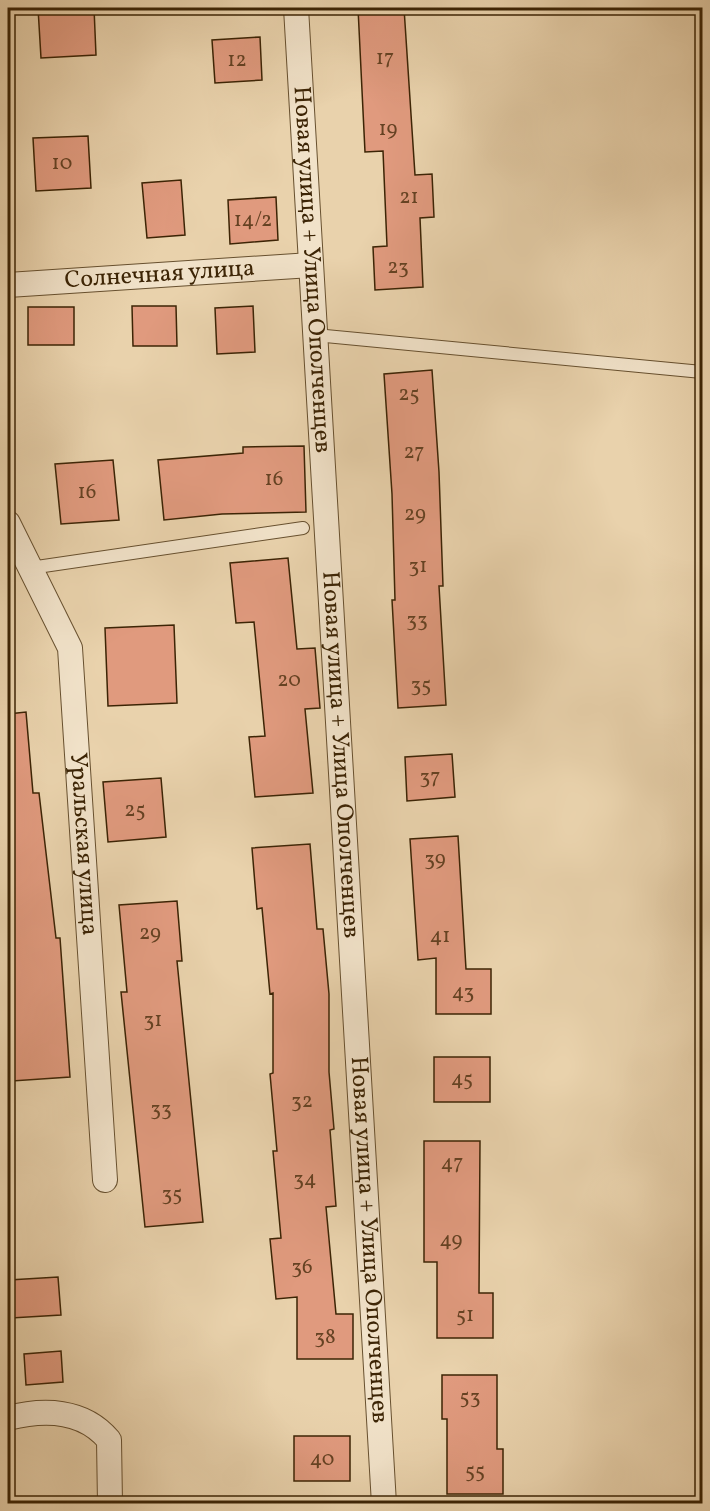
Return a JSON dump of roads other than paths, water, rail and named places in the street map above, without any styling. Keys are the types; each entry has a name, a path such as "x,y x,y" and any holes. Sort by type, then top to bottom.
{"street":[{"name":"Новая улица + Улица Ополченцев","path":"296,8 384,1503"},
{"name":"Солнечная улица","path":"8,285 311,266"},
{"name":"Уральская улица","path":"8,523 70,648 105,1180"},
{"path":"8,1418 35,1412 56,1413 95,1426 109,1440 110,1503"}],"lane":[{"path":"315,335 702,372"},
{"path":"30,568 303,528"}]}
